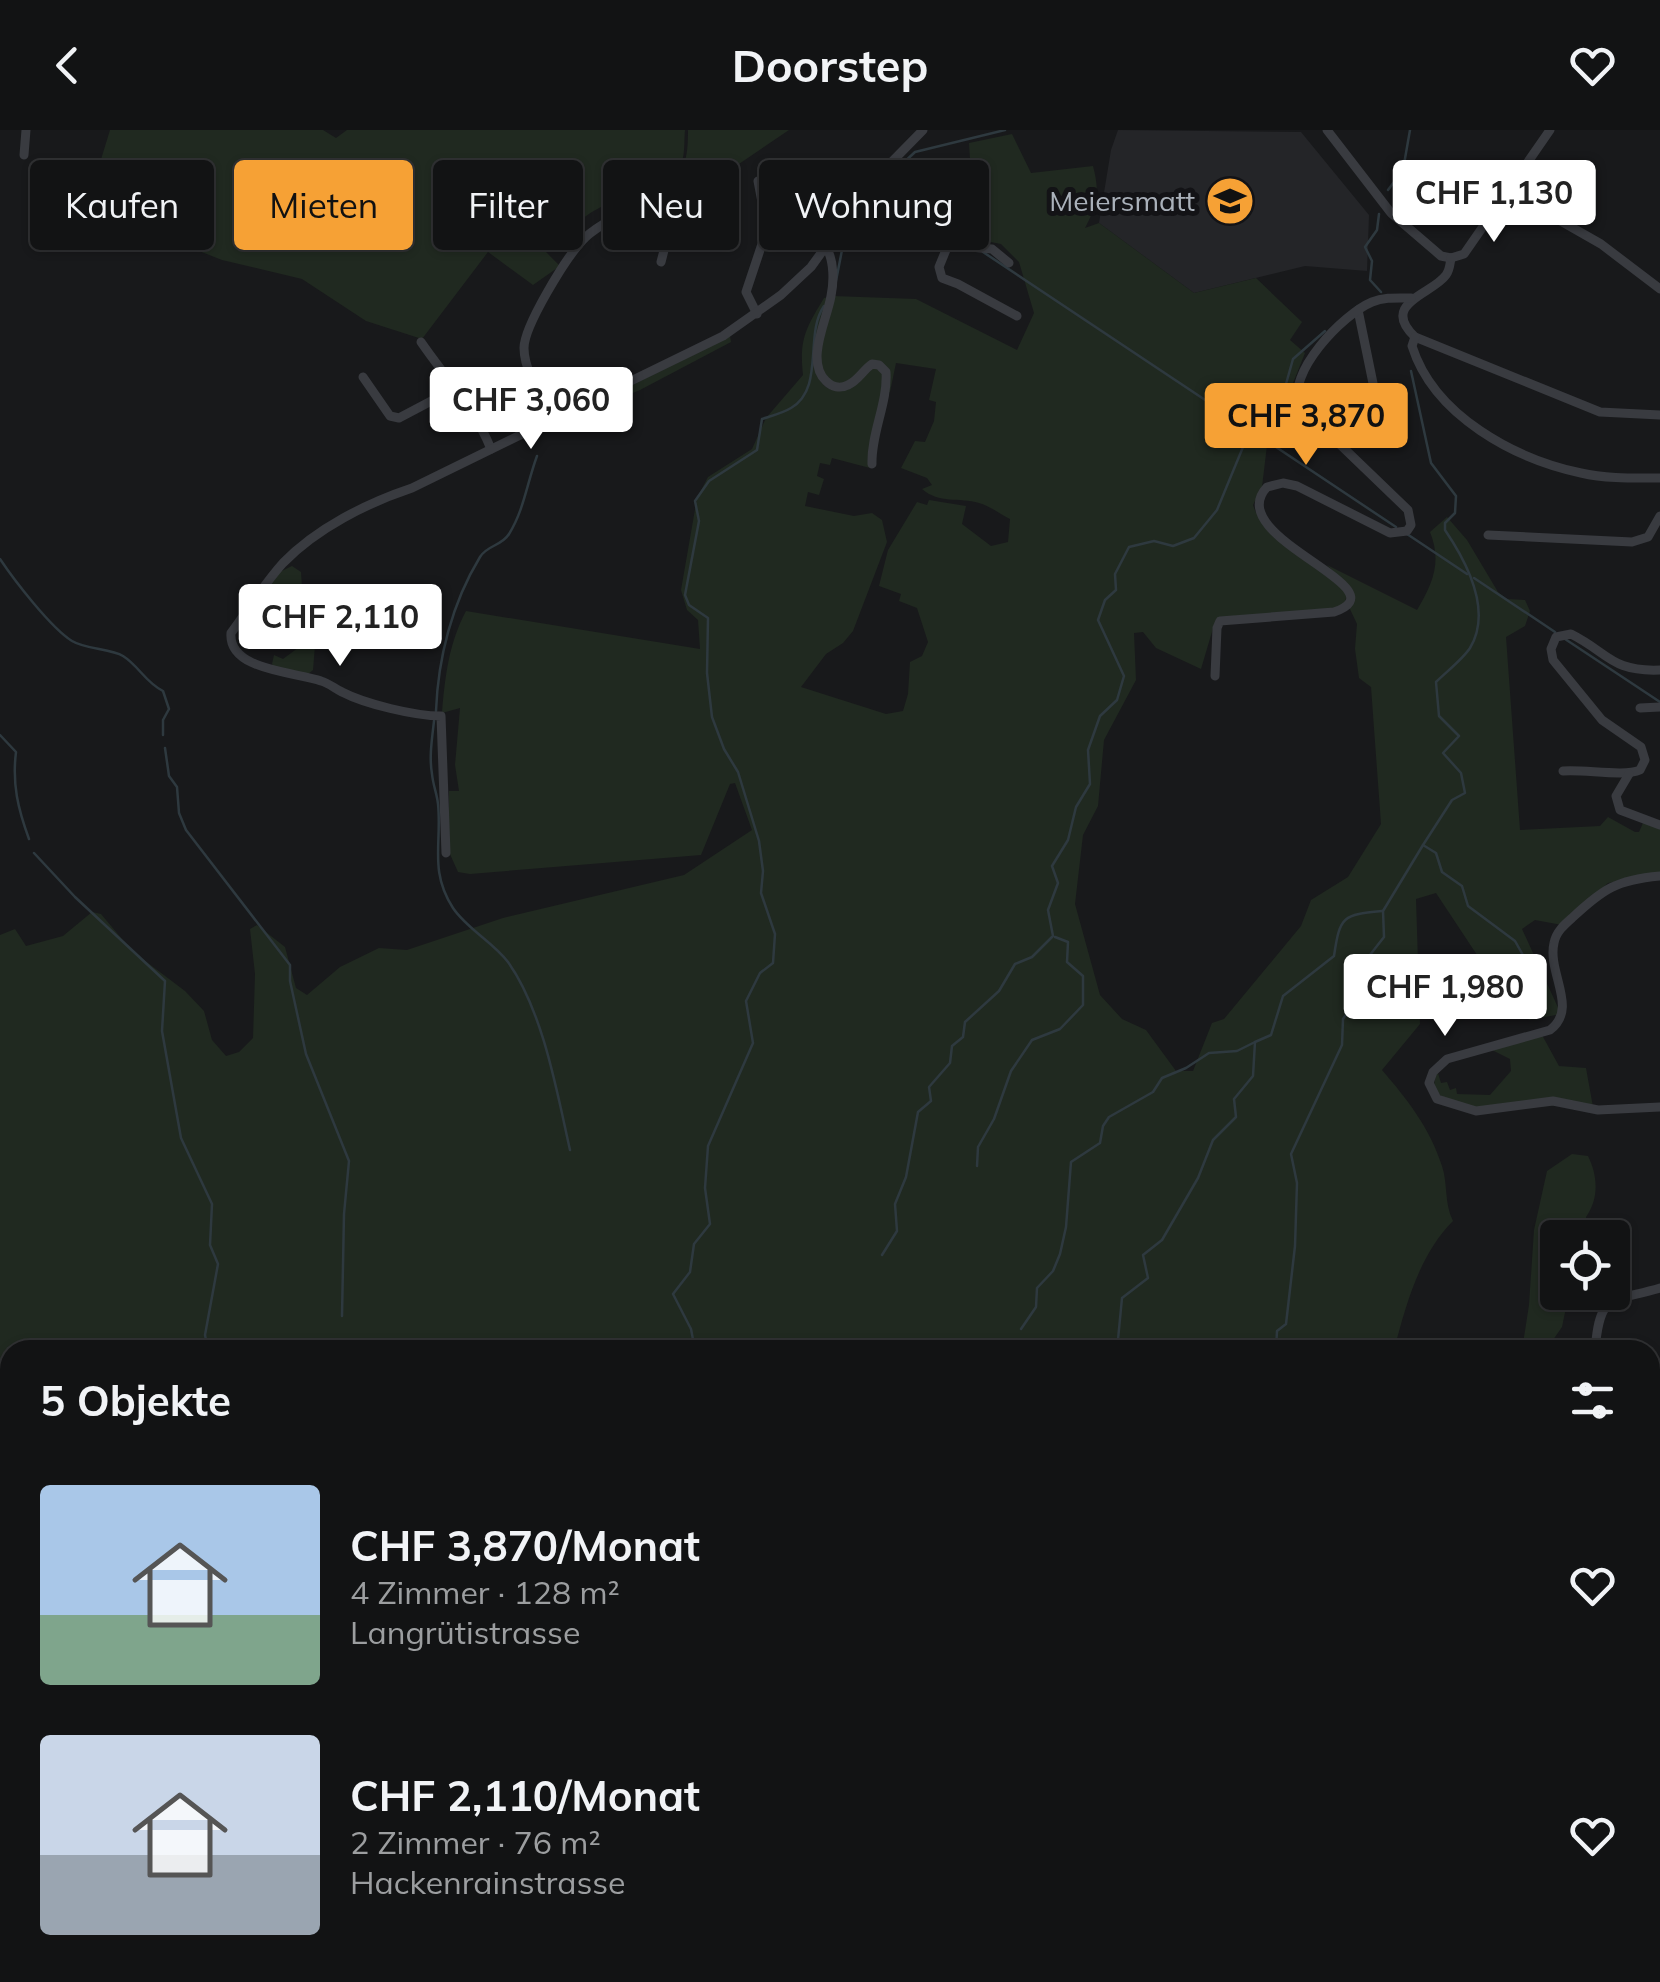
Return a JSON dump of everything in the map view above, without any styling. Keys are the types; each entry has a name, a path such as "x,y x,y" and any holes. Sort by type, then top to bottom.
{"street":[{"path":"24,155 26,130"},
{"path":"892,160 923,130"},
{"path":"1327,130 1392,213 1441,256 1452,258 1464,254 1550,130"},
{"path":"757,314 746,292 767,230 758,181"},
{"path":"1508,190 1601,244 1660,290"},
{"path":"554,420 532,376 524,346 533,318 580,242 641,199 659,195 667,198 674,212 662,262"},
{"path":"989,249 1009,263"},
{"path":"446,853 441,716 364,700 321,680 274,672 250,662 230,639 231,633 281,565 300,548 381,498 412,488 723,336 781,295 825,250"},
{"path":"828,250 832,295 819,345 820,372 831,386 840,387 854,381 872,364 886,372 886,389 873,436 872,464"},
{"path":"946,250 939,267 942,278 1017,316"},
{"path":"1216,676 1220,621 1334,612 1349,601 1349,590 1342,580 1302,555 1262,520 1258,501 1267,487 1283,483 1297,486 1390,533 1407,531 1411,525 1408,510 1300,406 1296,394 1301,376 1330,333 1358,310 1384,298 1411,298 1446,276 1452,258"},
{"path":"1411,298 1404,317 1415,337 1600,412 1660,416"},
{"path":"1358,310 1384,438"},
{"path":"1415,337 1412,346 1428,382 1474,426 1510,448 1551,466 1584,474 1660,478"},
{"path":"421,342 479,422 491,448"},
{"path":"363,377 390,416 398,418 454,389"},
{"path":"1488,534 1632,542 1648,537 1660,516"},
{"path":"1660,670 1622,666 1568,633 1553,642 1553,660 1592,709 1644,751 1643,767 1629,774 1616,796 1620,810 1660,825"},
{"path":"1640,708 1660,707"},
{"path":"1563,770 1629,774"},
{"path":"1660,876 1618,882 1560,930 1553,952 1564,1016 1558,1024 1550,1030 1447,1059 1432,1072 1430,1083 1437,1099 1476,1111 1553,1101 1598,1110 1660,1107"},
{"path":"1596,1340 1602,1308 1660,1288"}],"shaded area":[{"path":"110,130 323,130 336,138 347,130 685,130 682,160 603,160 603,206 583,219 583,160 433,160 433,250 544,250 560,266 533,285 488,252 422,339 366,321 302,279 197,250 214,250 214,160 101,160"},
{"path":"688,130 789,130 739,164 739,160 685,160"},
{"name":"Meiersmatt","path":"1118,130 1301,132 1369,215 1367,271 1305,266 1194,293 1099,223"},
{"path":"1012,134 1031,173 1093,166 1096,198 1085,228 1099,223 1194,293 1256,278 1302,322 1290,340 1305,353 1291,388 1271,412 1262,487 1253,505 1271,533 1338,580 1347,592 1345,603 1336,609 1220,617 1201,669 1156,648 1143,632 1134,633 1136,680 1104,740 1098,806 1083,835 1075,904 1100,995 1122,1019 1146,1030 1176,1071 1193,1071 1212,1023 1224,1019 1301,926 1311,900 1348,877 1381,824 1371,687 1359,678 1357,624 1349,607 1351,590 1327,565 1417,610 1434,572 1430,532 1447,517 1467,540 1498,592 1507,599 1525,600 1530,611 1525,626 1506,637 1520,830 1600,826 1608,817 1635,832 1643,823 1660,827 1660,875 1608,883 1562,925 1535,920 1522,929 1561,1014 1529,1020 1518,986 1483,964 1436,893 1416,899 1420,1024 1382,1070 1431,1139 1444,1173 1453,1221 1423,1265 1397,1340 0,1340 0,935 15,929 26,946 63,936 92,912 101,914 132,951 185,991 204,1011 212,1040 226,1056 239,1052 253,1038 255,974 250,929 257,925 285,947 296,988 307,995 340,967 379,948 407,950 503,918 684,875 752,830 735,783 730,784 701,855 458,872 449,852 449,791 459,791 455,765 460,708 442,713 446,673 466,611 700,649 698,620 687,610 681,590 697,498 708,477 752,449 766,418 803,375 805,334 824,298 829,297 818,354 821,382 830,389 845,389 877,367 882,372 882,395 871,443 870,468 832,458 830,465 820,463 817,476 824,479 819,495 808,492 805,506 854,516 872,513 882,520 887,542 853,631 826,654 801,687 886,714 903,711 910,662 922,656 928,642 917,608 899,601 901,594 879,586 888,550 917,502 966,506 962,524 991,546 1008,542 1010,519 979,503 929,494 922,489 932,485 927,478 901,468 915,441 925,442 934,421 936,402 929,400 936,369 896,363 887,392 885,369 873,361 845,384 834,384 823,373 823,340 833,296 916,299 1017,350 1034,313 1019,262 1001,244 989,242 989,160 970,160 969,143"},
{"path":"730,336 731,342 640,390 585,413 589,407"},
{"path":"292,566 301,572 302,587 314,599 302,617 303,622 260,597 276,574"},
{"path":"306,642 315,645 313,670 308,674 275,669 274,655 283,659"},
{"path":"1542,1035 1559,1066 1586,1068 1593,1107 1488,1110 1449,1101 1433,1089 1437,1070 1441,1083 1447,1082 1450,1090 1456,1088 1457,1094 1490,1095 1511,1071 1510,1059 1488,1048"},
{"path":"1572,1154 1588,1156 1596,1187 1587,1220 1540,1220 1540,1310 1566,1310 1562,1327 1553,1340 1524,1340 1534,1230 1547,1171"}],"waterway":[{"path":"906,160 915,152 1005,130"},
{"path":"1388,190 1403,170 1410,130"},
{"path":"1379,214 1377,230 1365,247 1372,261 1370,280 1381,292"},
{"path":"835,286 842,250"},
{"path":"983,252 1396,527"},
{"path":"693,1340 673,1294 690,1272 694,1244 710,1224 705,1188 708,1146 753,1043 746,1001 760,973 773,963 775,934 761,893 759,841 738,772 712,717 707,673 708,618 689,605 685,595 699,521 695,501 709,481 757,450 762,419 788,410 801,399 808,388 815,331 824,306"},
{"path":"1053,936 1048,910 1058,883 1052,866 1068,840 1076,807 1090,784 1088,750 1100,716 1117,700 1124,676 1098,620 1105,600 1116,590 1115,574 1129,547 1154,541 1173,546 1194,538 1217,510 1255,418 1286,384 1293,359 1325,331"},
{"path":"1277,1340 1277,1331 1286,1324 1295,1246 1297,1183 1291,1154 1342,1045 1343,1019 1354,1003 1348,983 1384,937 1383,911 1423,845 1452,800 1465,793 1461,773 1443,753 1459,736 1439,716 1436,682 1470,648 1479,618 1478,602 1468,571 1445,530 1445,523 1455,513 1456,496 1431,463 1411,371"},
{"path":"436,711 443,651 454,612 483,553 506,538 514,525 537,456"},
{"path":"1407,534 1467,574"},
{"path":"0,559 63,635 77,644 123,656 163,691 169,709 163,720 163,735"},
{"path":"1474,578 1555,632"},
{"path":"1565,639 1660,702"},
{"path":"434,721 431,761 438,804 441,882 459,916 508,962 531,1004 570,1150"},
{"path":"0,735 16,752 17,796 29,839"},
{"path":"165,748 169,776 177,787 179,813 186,830 290,965 306,1054 349,1161 342,1316"},
{"path":"1423,845 1436,853 1442,872 1462,886 1468,906 1515,941 1537,980 1535,996 1540,1008"},
{"path":"34,853 165,981 162,1031 181,1138 212,1204 210,1245 218,1264 206,1340"},
{"path":"1118,1340 1122,1298 1148,1278 1143,1255 1162,1240 1198,1178 1213,1140 1236,1117 1234,1099 1253,1076 1255,1042 1271,1035 1283,996 1334,956 1346,920 1383,911"},
{"path":"882,1255 897,1231 895,1204 906,1177 918,1112 931,1101 929,1087 950,1063 952,1046 963,1037 965,1022 999,991 1015,964 1032,957 1052,937"},
{"path":"977,1166 978,1147 994,1119 1011,1071 1032,1040 1060,1029 1083,1005 1083,976 1067,962 1068,942 1055,937"},
{"path":"1021,1329 1036,1307 1037,1288 1053,1271 1060,1254 1071,1162 1100,1143 1109,1117 1153,1092 1162,1078 1209,1053 1237,1051 1255,1042"}],"place":[{"name":"Meiersmatt","path":"1230,201"}]}
